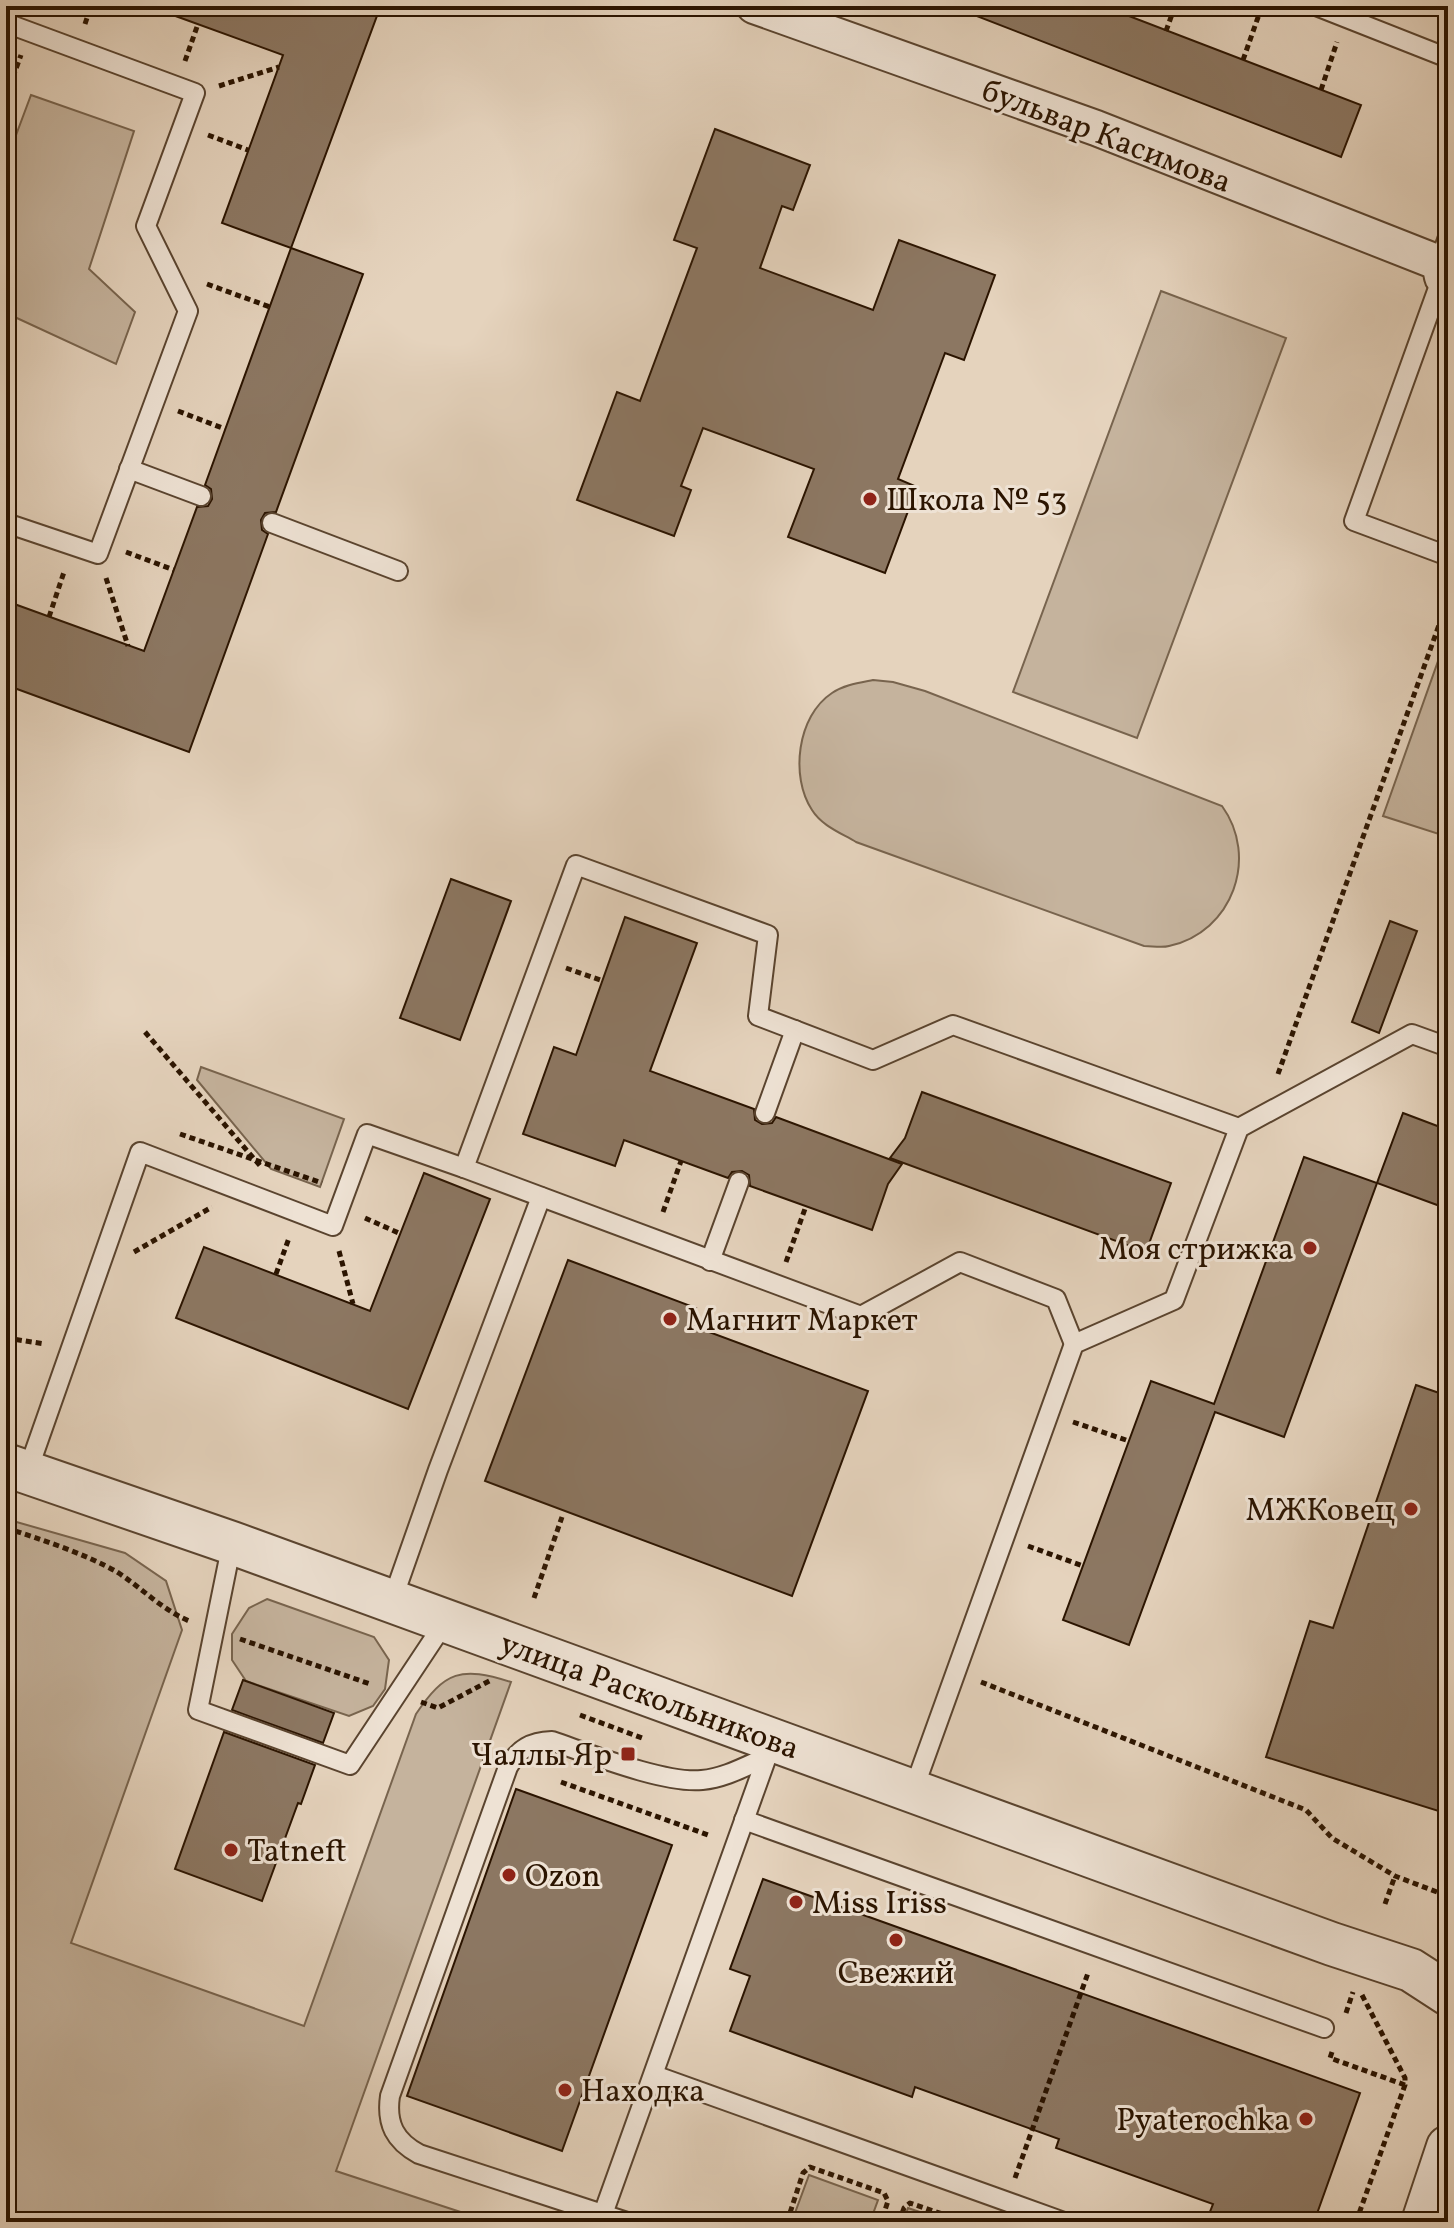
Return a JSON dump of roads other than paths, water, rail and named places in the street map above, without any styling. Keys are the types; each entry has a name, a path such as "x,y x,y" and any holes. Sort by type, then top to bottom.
{"street":[{"name":"бульвар Касимова","path":"754,6 1096,128 1444,264"},
{"name":"улица Раскольникова","path":"16,1469 392,1601 770,1749 913,1791 1332,1944 1430,1971 1448,1994"},
{"path":"1423,2222 1448,2147"}],"lane":[{"path":"1316,6 1448,58"},
{"path":"6,23 186,90 183,126 146,226 188,311 100,548 74,546 6,523"},
{"path":"1444,264 1354,521 1448,556"},
{"path":"129,469 201,496"},
{"path":"272,523 398,571"},
{"path":"464,1168 576,865 768,935 758,1016 873,1060 953,1025 1239,1128"},
{"path":"765,1113 795,1030"},
{"path":"1074,1344 1174,1300 1239,1128 1412,1034 1448,1047"},
{"path":"16,1469 96,1274 140,1152 333,1226 367,1134 861,1316 960,1262 1056,1299 1074,1344 913,1791"},
{"path":"710,1261 739,1182"},
{"path":"392,1601 541,1197"},
{"path":"232,1543 198,1710 350,1765 445,1622"},
{"path":"627,2222 412,2150 396,2137 391,2126 388,2111 390,2096 515,1754 537,1741 552,1741 668,1779 691,1781 717,1778 770,1749"},
{"path":"603,2214 770,1749"},
{"path":"744,1820 1324,2028"},
{"path":"654,2075 1064,2222"}],"place":[{"name":"Школа № 53","path":"870,499"},
{"name":"Моя стрижка","path":"1310,1248"},
{"name":"Магнит Маркет","path":"670,1319"},
{"name":"МЖКовец","path":"1411,1509"},
{"name":"Чаллы Яр","path":"628,1754"},
{"name":"Tatneft","path":"231,1850"},
{"name":"Ozon","path":"509,1875"},
{"name":"Miss Iriss","path":"796,1902"},
{"name":"Свежий","path":"896,1940"},
{"name":"Находка","path":"565,2090"},
{"name":"Pyaterochka","path":"1306,2119"}]}
